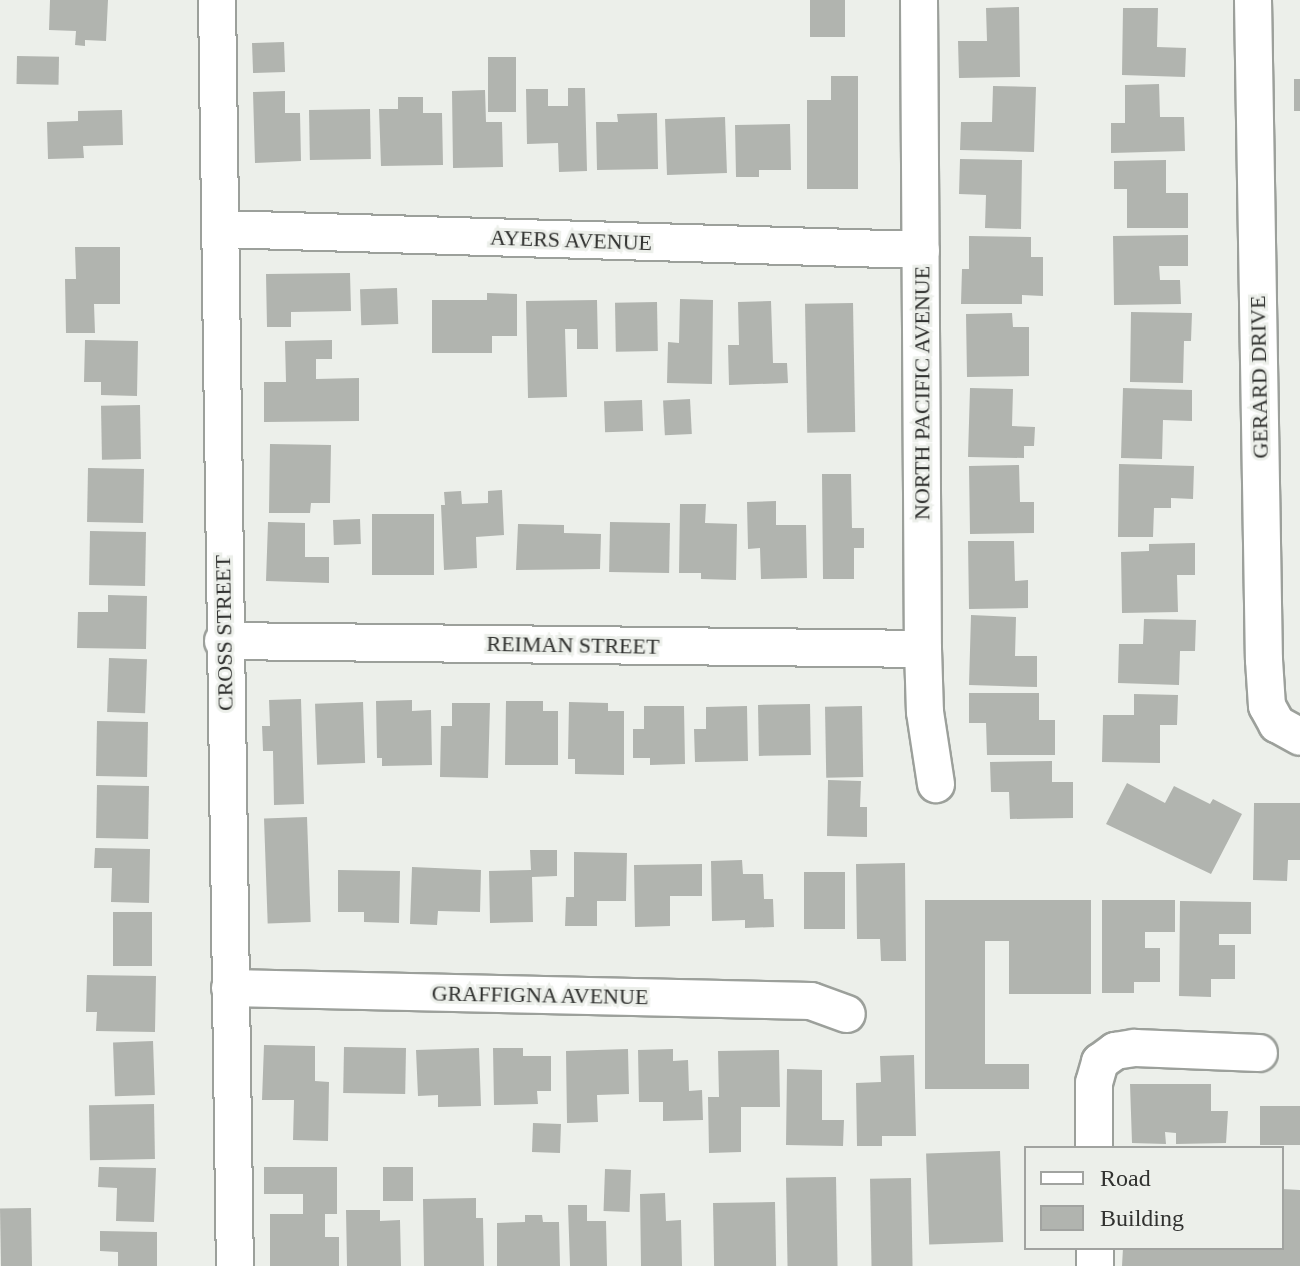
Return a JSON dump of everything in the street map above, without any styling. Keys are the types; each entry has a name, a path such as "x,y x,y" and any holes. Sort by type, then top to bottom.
{"street":[{"name":"CROSS STREET","path":"217,0 223,641 235,1266"},
{"name":"NORTH PACIFIC AVENUE","path":"919,0 923,649 925,712 936,784"},
{"name":"GERARD DRIVE","path":"1253,0 1264,660 1267,706 1277,724 1300,737"},
{"name":"AYERS AVENUE","path":"220,229 921,250"},
{"name":"REIMAN STREET","path":"223,641 923,649"},
{"name":"GRAFFIGNA AVENUE","path":"230,988 811,1001 847,1014"},
{"path":"1094,1146 1094,1083 1100,1062 1115,1051 1135,1048 1259,1053"}],"building":[{"path":"50,0 108,0 106,41 85,40 85,46 75,45 76,31 49,30"},
{"path":"810,0 845,0 845,37 810,37"},
{"path":"1019,7 1020,77 959,78 958,41 987,41 986,8"},
{"path":"1123,8 1158,8 1157,47 1186,48 1185,77 1122,75"},
{"path":"284,42 285,72 253,73 252,43"},
{"path":"17,56 59,57 59,85 17,84"},
{"path":"488,57 516,57 516,112 488,112"},
{"path":"831,76 858,76 858,189 807,189 807,100 831,100"},
{"path":"1294,79 1300,79 1300,111 1294,111"},
{"path":"1159,84 1160,117 1184,117 1185,151 1111,153 1111,123 1125,123 1125,85"},
{"path":"993,86 1036,87 1034,152 960,150 961,122 992,122"},
{"path":"568,88 585,88 587,171 559,172 558,143 527,144 526,89 548,89 548,106 568,106"},
{"path":"485,90 486,122 502,122 503,167 453,168 452,91"},
{"path":"285,91 285,113 300,113 301,161 255,163 253,92"},
{"path":"398,97 423,97 423,113 442,113 443,165 381,166 379,109 398,109"},
{"path":"370,109 371,159 310,160 309,110"},
{"path":"122,110 123,145 83,146 84,158 48,159 47,122 78,121 78,111"},
{"path":"657,113 658,169 597,170 596,122 618,122 617,114"},
{"path":"725,117 727,173 667,175 665,119"},
{"path":"790,124 791,170 759,170 759,177 736,177 735,125"},
{"path":"960,159 1022,160 1021,229 985,228 986,195 959,194"},
{"path":"1166,160 1166,193 1188,193 1188,228 1127,228 1127,189 1114,189 1114,161"},
{"path":"1188,235 1188,266 1159,266 1160,280 1180,280 1181,304 1114,305 1113,236"},
{"path":"969,236 1031,237 1031,257 1043,257 1043,296 1022,295 1022,304 961,304 962,269 969,269"},
{"path":"75,247 120,247 120,304 94,304 95,333 66,333 65,279 76,279"},
{"path":"350,273 351,311 291,312 291,327 267,327 266,274"},
{"path":"397,288 398,324 361,325 360,289"},
{"path":"487,293 517,294 517,336 492,336 492,353 432,353 432,300 487,300"},
{"path":"680,299 713,300 712,384 667,383 668,342 679,343"},
{"path":"597,300 598,349 577,349 577,329 565,329 567,397 528,398 526,301"},
{"path":"771,301 773,363 787,363 788,383 729,385 728,345 739,345 738,302"},
{"path":"657,302 658,351 616,352 615,303"},
{"path":"853,303 855,432 807,433 805,304"},
{"path":"1131,312 1192,313 1191,341 1184,341 1183,383 1130,382"},
{"path":"1012,313 1013,327 1029,327 1029,376 967,377 966,314"},
{"path":"85,340 138,341 137,396 101,395 101,382 84,382"},
{"path":"332,340 332,359 316,359 316,379 359,378 359,421 264,422 264,382 286,382 285,341"},
{"path":"970,388 1013,389 1012,426 1035,427 1034,446 1024,446 1024,458 968,457"},
{"path":"1123,388 1192,390 1192,421 1163,420 1162,459 1121,458"},
{"path":"690,399 692,434 665,435 663,400"},
{"path":"642,400 643,431 605,432 604,401"},
{"path":"140,405 141,459 102,460 101,406"},
{"path":"270,444 331,445 330,503 311,503 310,513 269,513"},
{"path":"1119,464 1194,466 1193,499 1171,498 1171,508 1154,508 1153,537 1118,537"},
{"path":"1019,465 1020,502 1034,502 1034,533 970,534 969,466"},
{"path":"88,468 144,469 143,523 87,522"},
{"path":"822,474 851,474 852,528 864,528 864,548 854,548 854,579 823,579"},
{"path":"502,490 504,535 476,537 477,568 444,570 441,505 445,505 444,492 461,491 462,504 488,503 488,491"},
{"path":"776,501 776,525 806,525 807,578 761,579 760,548 748,549 747,502"},
{"path":"680,504 706,504 705,523 737,524 736,580 701,579 701,573 679,573"},
{"path":"372,514 434,514 434,575 372,575"},
{"path":"360,519 361,544 334,545 333,520"},
{"path":"268,522 305,523 305,557 329,557 329,583 266,581"},
{"path":"610,522 670,523 669,573 609,572"},
{"path":"518,524 564,525 564,533 601,534 600,569 516,570"},
{"path":"90,531 146,532 145,586 89,585"},
{"path":"968,541 1014,541 1015,581 1028,580 1028,608 969,609"},
{"path":"1195,543 1195,575 1177,575 1178,612 1122,613 1121,552 1149,551 1149,544"},
{"path":"108,595 147,596 146,649 77,648 78,612 108,612"},
{"path":"971,615 1016,617 1015,656 1037,656 1037,687 969,685"},
{"path":"1144,619 1196,620 1195,651 1180,651 1179,685 1118,683 1119,644 1143,644"},
{"path":"109,658 147,659 145,713 107,712"},
{"path":"969,693 1039,693 1039,720 1055,720 1055,755 987,755 986,723 969,723"},
{"path":"1134,694 1178,695 1177,725 1160,725 1160,763 1102,762 1103,715 1134,715"},
{"path":"301,699 304,804 274,805 273,751 263,751 262,726 270,726 269,700"},
{"path":"412,700 412,711 431,710 432,765 382,766 382,758 377,758 376,701"},
{"path":"506,701 543,701 543,711 558,711 558,765 505,765"},
{"path":"363,702 365,763 317,765 315,704"},
{"path":"569,702 608,703 608,711 624,711 624,775 575,774 575,759 568,759"},
{"path":"452,703 490,703 488,778 440,777 441,726 452,726"},
{"path":"810,704 811,755 759,756 758,705"},
{"path":"644,706 684,706 685,764 650,765 650,758 633,758 633,729 644,729"},
{"path":"747,706 748,761 695,762 694,729 706,729 706,707"},
{"path":"862,706 863,777 826,778 825,707"},
{"path":"97,721 148,722 147,777 96,776"},
{"path":"1052,761 1052,782 1073,782 1073,818 1010,819 1009,792 991,792 990,762"},
{"path":"828,780 861,781 860,807 867,807 867,837 827,836"},
{"path":"1127,783 1165,803 1174,786 1210,804 1213,799 1242,814 1211,874 1106,824"},
{"path":"97,785 149,786 148,839 96,838"},
{"path":"1254,803 1300,803 1300,860 1288,860 1287,881 1253,880"},
{"path":"307,817 311,922 268,923 264,819"},
{"path":"95,848 150,849 149,903 111,902 112,868 94,868"},
{"path":"530,850 557,850 557,876 532,877 533,922 490,923 489,871 531,870"},
{"path":"574,852 627,853 626,901 597,901 597,926 565,926 566,897 574,897"},
{"path":"742,860 743,874 763,874 764,899 773,899 774,927 745,928 745,920 712,921 711,861"},
{"path":"905,863 906,961 881,961 880,939 857,939 856,864"},
{"path":"702,864 702,896 670,896 670,926 635,927 634,865"},
{"path":"412,867 481,870 480,912 438,911 437,925 410,924"},
{"path":"338,870 400,871 399,923 364,922 364,912 338,912"},
{"path":"804,872 845,872 845,929 804,929"},
{"path":"925,900 1091,900 1091,994 1009,994 1009,941 985,941 985,1064 1029,1064 1029,1089 925,1089"},
{"path":"1102,900 1175,900 1175,932 1145,932 1145,948 1160,948 1160,982 1134,982 1134,993 1102,993"},
{"path":"1180,901 1251,902 1251,934 1219,934 1219,945 1235,945 1235,979 1211,979 1211,997 1179,996"},
{"path":"113,912 152,912 152,966 113,966"},
{"path":"87,975 156,976 155,1032 96,1031 97,1012 86,1012"},
{"path":"153,1041 155,1095 115,1096 113,1042"},
{"path":"264,1045 315,1046 315,1081 329,1082 328,1141 293,1140 294,1100 262,1100"},
{"path":"344,1047 406,1048 405,1094 343,1093"},
{"path":"479,1048 481,1106 438,1107 438,1095 418,1096 416,1050"},
{"path":"493,1048 523,1048 523,1056 551,1056 551,1091 537,1091 538,1104 494,1105"},
{"path":"628,1049 629,1094 597,1095 598,1122 567,1123 566,1051"},
{"path":"673,1049 673,1061 688,1060 689,1091 702,1090 703,1120 663,1121 663,1102 639,1102 638,1050"},
{"path":"779,1050 780,1107 741,1107 741,1152 709,1153 708,1097 719,1097 718,1051"},
{"path":"914,1055 916,1136 882,1136 882,1146 857,1146 856,1083 881,1082 880,1056"},
{"path":"787,1069 822,1070 822,1120 844,1120 843,1146 786,1145"},
{"path":"1130,1084 1211,1084 1211,1111 1228,1111 1226,1143 1176,1144 1176,1133 1165,1132 1166,1144 1132,1143"},
{"path":"154,1104 155,1159 90,1160 89,1105"},
{"path":"1260,1106 1300,1106 1300,1145 1260,1145"},
{"path":"533,1123 561,1124 560,1153 532,1152"},
{"path":"1000,1151 1003,1242 929,1245 926,1154"},
{"path":"99,1167 156,1168 154,1222 116,1221 117,1188 98,1187"},
{"path":"264,1167 337,1167 337,1214 325,1214 325,1237 339,1237 339,1266 270,1266 270,1214 303,1214 303,1194 264,1194"},
{"path":"383,1167 413,1167 413,1201 383,1201"},
{"path":"605,1169 631,1170 630,1212 604,1211"},
{"path":"836,1177 838,1266 788,1266 786,1178"},
{"path":"911,1178 913,1266 872,1266 870,1179"},
{"path":"1284,1189 1300,1190 1300,1266 1122,1266 1123,1250 1284,1250"},
{"path":"665,1193 666,1221 681,1220 682,1266 641,1266 640,1194"},
{"path":"476,1198 476,1218 483,1218 484,1266 424,1266 423,1199"},
{"path":"775,1202 776,1266 714,1266 713,1203"},
{"path":"568,1205 587,1205 587,1221 606,1221 607,1266 570,1266"},
{"path":"31,1208 32,1266 1,1266 0,1209"},
{"path":"346,1210 380,1210 380,1221 400,1220 401,1266 347,1266"},
{"path":"525,1215 542,1215 543,1222 559,1222 560,1266 497,1266 497,1223 525,1222"},
{"path":"100,1231 157,1232 157,1266 118,1266 118,1252 100,1251"}]}
